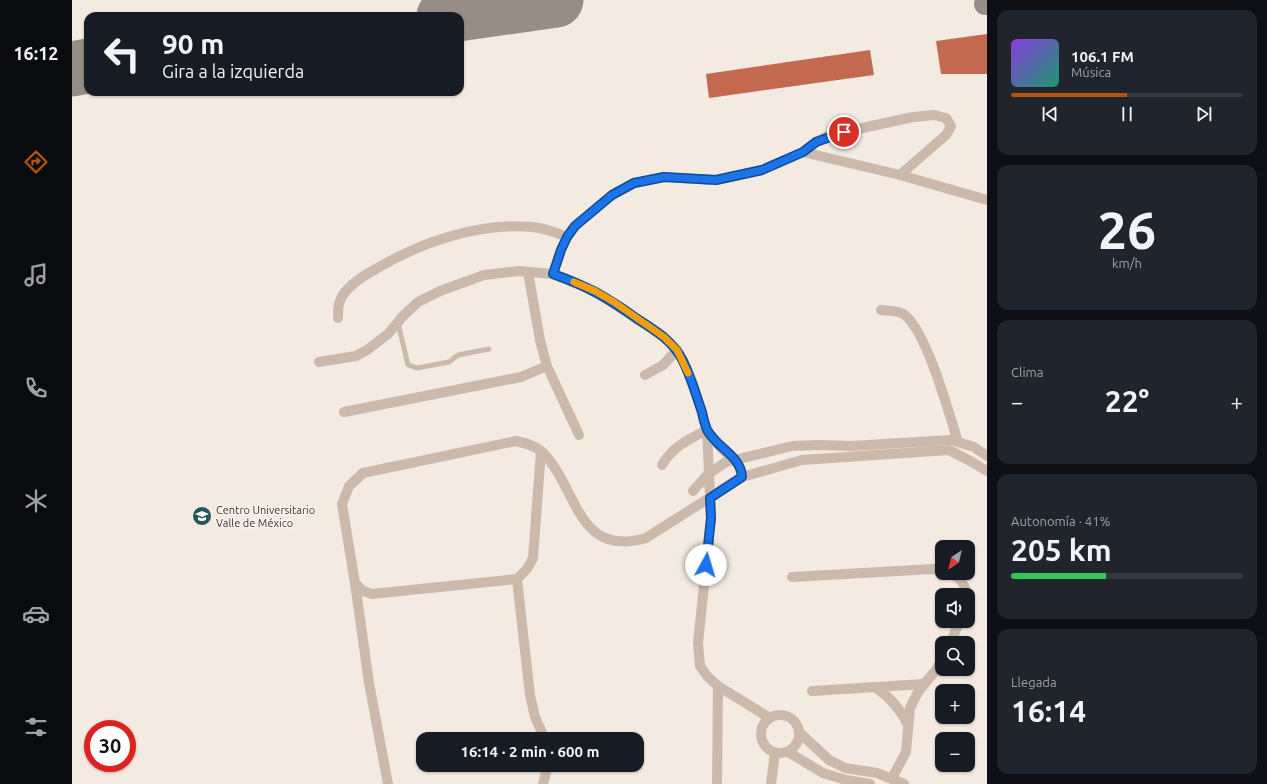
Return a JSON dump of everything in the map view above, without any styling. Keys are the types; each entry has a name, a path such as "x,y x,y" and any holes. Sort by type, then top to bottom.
{"street":[{"path":"553,274 556,262 567,237 575,226 612,195 634,183 664,177 716,180 762,170 803,152 816,142 830,136 913,117 934,115 946,118 951,126 946,135 900,175"},
{"path":"803,152 900,175 987,200"},
{"path":"338,318 339,302 350,287 363,276 416,249 478,231 507,227 552,230 567,237"},
{"path":"528,272 540,340 547,366 579,435"},
{"path":"319,362 356,356 377,344 418,302 440,291 484,275 528,272 553,274 595,291 614,302 664,337 677,350 693,384 707,430 711,518 698,643 700,666 707,676 718,686 770,718"},
{"path":"881,310 904,314 914,325 925,349 958,442"},
{"path":"646,374 663,365 677,350"},
{"path":"344,412 521,377 547,366"},
{"path":"707,430 720,446 736,460 742,469 742,477"},
{"path":"662,465 672,451 687,440 707,430"},
{"path":"693,491 708,474 726,462 792,446 851,446 951,440 974,447 987,456"},
{"path":"388,784 369,683 342,504 349,486 362,473 516,441 529,444 541,451 554,467 585,524 608,539 630,542 646,538 742,477 802,460 949,450 987,472"},
{"path":"355,583 363,591 372,594 517,579 527,569 533,558 541,451"},
{"path":"792,577 935,569"},
{"path":"517,579 530,695 542,732"},
{"path":"960,580 964,584 965,588"},
{"path":"892,778 906,752 910,708 918,692 935,671"},
{"path":"812,691 924,684"},
{"path":"717,784 718,686"},
{"path":"875,687 895,704 908,725"},
{"path":"870,784 846,780 823,773 788,752 775,753 765,746 761,734 765,722 770,718 782,715 789,717 798,726 800,733 828,760 845,768 877,773 904,784"},
{"path":"788,752 797,744 800,733"},
{"path":"770,784 775,753"},
{"path":"543,784 546,772"}],"lane":[{"path":"398,322 408,365 411,368 449,362 458,355 489,349"}],"building":[{"path":"987,34 987,74 941,74 936,41"},
{"path":"870,50 874,75 709,98 706,74"}],"runway":[{"path":"464,13 556,0"},
{"path":"72,69 84,67"}],"slow traffic":[{"path":"574,282 595,291 614,302 664,337 677,350 688,373"}],"place":[{"name":"Centro Universitario Valle de México","path":"202,516"}],"route":[{"path":"706,565 711,518 710,498 742,477 742,469 736,460 725,452 707,430 693,384 683,361 672,344 614,302 574,281 553,274 556,262 567,237 575,226 612,195 634,183 664,177 716,180 762,170 803,152 816,142 844,132"}]}
